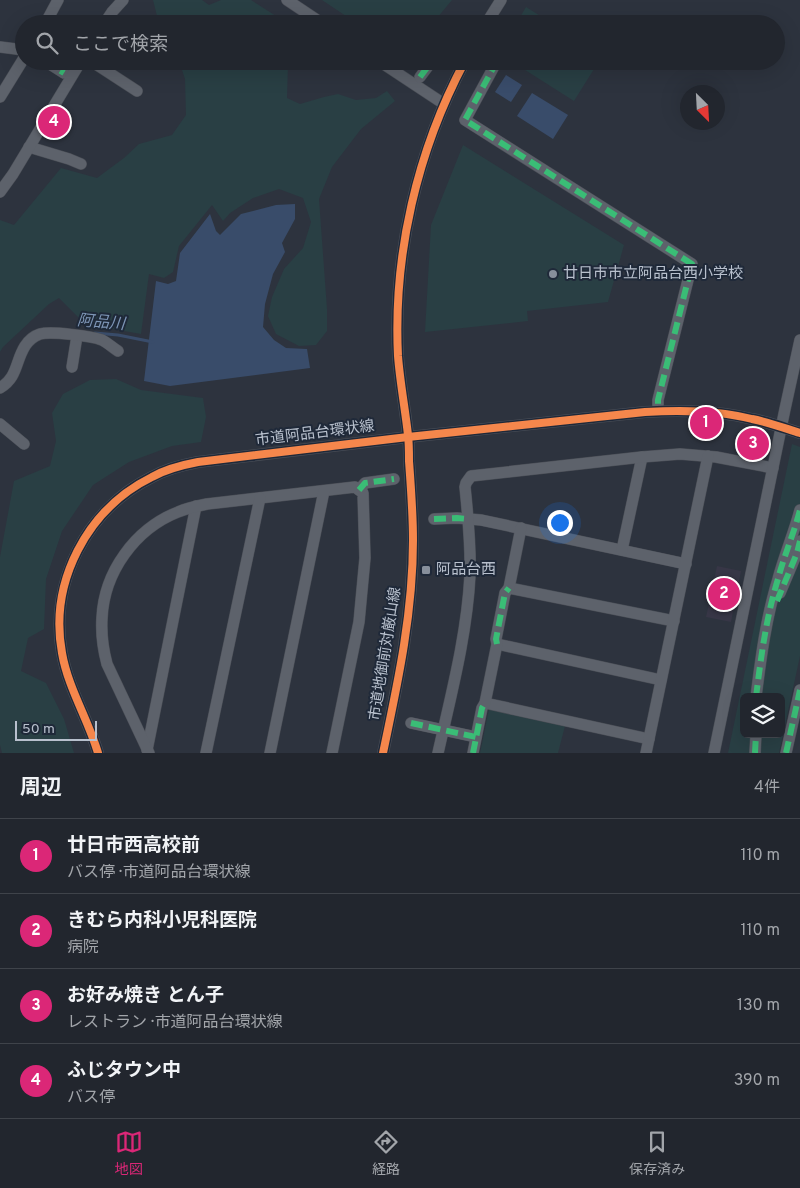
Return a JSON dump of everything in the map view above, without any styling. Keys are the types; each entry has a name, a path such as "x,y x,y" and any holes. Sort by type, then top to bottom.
{"street":[{"path":"50,15 58,0"},
{"path":"110,15 123,0"},
{"path":"287,0 309,15"},
{"path":"491,15 500,0"},
{"path":"0,47 15,49"},
{"path":"0,97 17,70"},
{"path":"0,192 13,174 76,70"},
{"path":"105,70 137,90"},
{"path":"393,70 444,104"},
{"path":"420,77 425,70"},
{"name":"市道地御前対厳山線","path":"383,753 402,659 411,590 413,521 408,437 398,354 398,308 402,263 419,175 444,104 461,70"},
{"path":"492,70 463,119 692,264 658,400 658,411"},
{"path":"29,147 81,164"},
{"path":"0,388 8,384 12,379 26,345 40,334 52,333 94,338 104,341 118,351"},
{"path":"72,367 77,336"},
{"path":"714,753 800,340"},
{"name":"市道阿品台環状線","path":"98,753 65,669 59,637 63,588 74,557 100,516 124,494 152,477 182,465 198,462 408,437 658,411 724,413 750,418 800,433"},
{"path":"0,424 23,445"},
{"path":"438,753 466,612 470,575 465,487 471,476 674,454 708,456 773,468"},
{"path":"646,753 708,456"},
{"path":"622,550 642,457"},
{"path":"359,490 365,483 394,479"},
{"path":"148,752 107,664 102,634 103,603 107,588 124,554 139,537 164,519 196,506 355,487 363,493 365,558 359,622 332,753"},
{"path":"270,753 324,490"},
{"path":"206,753 260,498"},
{"path":"148,752 196,506"},
{"path":"756,693 762,648 777,581 800,510"},
{"path":"434,519 482,520 686,564"},
{"path":"473,753 498,644 496,638 505,593 509,588 521,528"},
{"path":"766,628 800,541"},
{"path":"509,588 674,621"},
{"path":"498,644 661,680"},
{"path":"786,753 800,690"},
{"path":"485,703 649,739"},
{"path":"411,723 476,737"},
{"path":"755,753 756,738"}],"shaded area":[{"path":"717,566 741,571 731,622 706,617"}],"green space":[{"path":"153,0 202,0 209,5 221,0 251,0 274,15 157,15"},
{"path":"322,0 452,0 440,15 344,15"},
{"path":"526,7 539,15 521,15"},
{"path":"182,70 288,70 287,98 300,104 338,94 356,100 376,98 387,91 395,101 361,129 332,167 319,199 327,331 316,345 299,346 276,334 268,316 272,297 284,269 303,248 311,222 303,198 279,189 253,198 230,213 223,221 212,205 179,246 173,272 164,278 149,274 141,334 85,324 59,298 49,304 0,352 0,220 14,225 61,168 97,178 139,144 172,135 186,115 185,79"},
{"path":"525,70 593,70 574,101"},
{"path":"463,145 624,245 608,302 527,311 528,321 425,332 431,225"},
{"path":"116,379 141,390 203,398 206,417 201,442 172,446 129,462 93,485 62,531 46,579 44,629 28,638 21,671 46,683 64,719 74,753 2,753 0,745 0,557 14,481 50,466 56,441 52,413 63,394 90,380"},
{"path":"792,444 800,447 800,656 785,725 785,693 740,693"},
{"path":"740,695 740,738 782,738 779,753 728,753"},
{"path":"489,709 565,726 558,753 480,753"}],"water":[{"path":"506,75 522,85 511,102 495,92"},
{"path":"532,93 568,115 553,139 517,116"},
{"path":"295,204 295,219 282,243 285,252 273,274 265,304 263,327 274,340 286,348 307,349 310,368 170,386 144,381 156,281 168,284 176,281 180,253 210,214 216,231 220,235 241,214 276,205"}],"waterway":[{"name":"阿品川","path":"95,333 118,335 153,342"}],"marked path":[{"path":"59,70 64,73"},
{"path":"420,77 425,70"},
{"path":"492,70 465,120 692,264 658,400 658,411"},
{"path":"359,490 365,483 394,479"},
{"path":"757,693 770,608 780,570 800,510"},
{"path":"434,519 468,519"},
{"path":"777,601 800,541"},
{"path":"497,644 496,639 505,593 509,588"},
{"path":"786,753 800,690"},
{"path":"473,753 482,708 485,703"},
{"path":"411,723 476,737"},
{"path":"755,753 756,738"}],"cycle path":[{"path":"383,753 404,647 412,567 413,520 409,441 398,356 397,318 404,242 421,167 448,95 460,70"},
{"path":"98,753 65,666 59,626 61,600 78,550 92,528 109,508 129,491 157,474 198,462 408,437 645,412 712,412 739,416 800,433"}],"place":[{"name":"ふじタウン中","path":"54,122"},
{"name":"廿日市市立阿品台西小学校","path":"553,274"},
{"name":"廿日市西高校前","path":"706,423"},
{"name":"お好み焼き とん子","path":"753,444"},
{"name":"阿品台西","path":"426,570"},
{"name":"きむら内科小児科医院","path":"724,594"}]}
